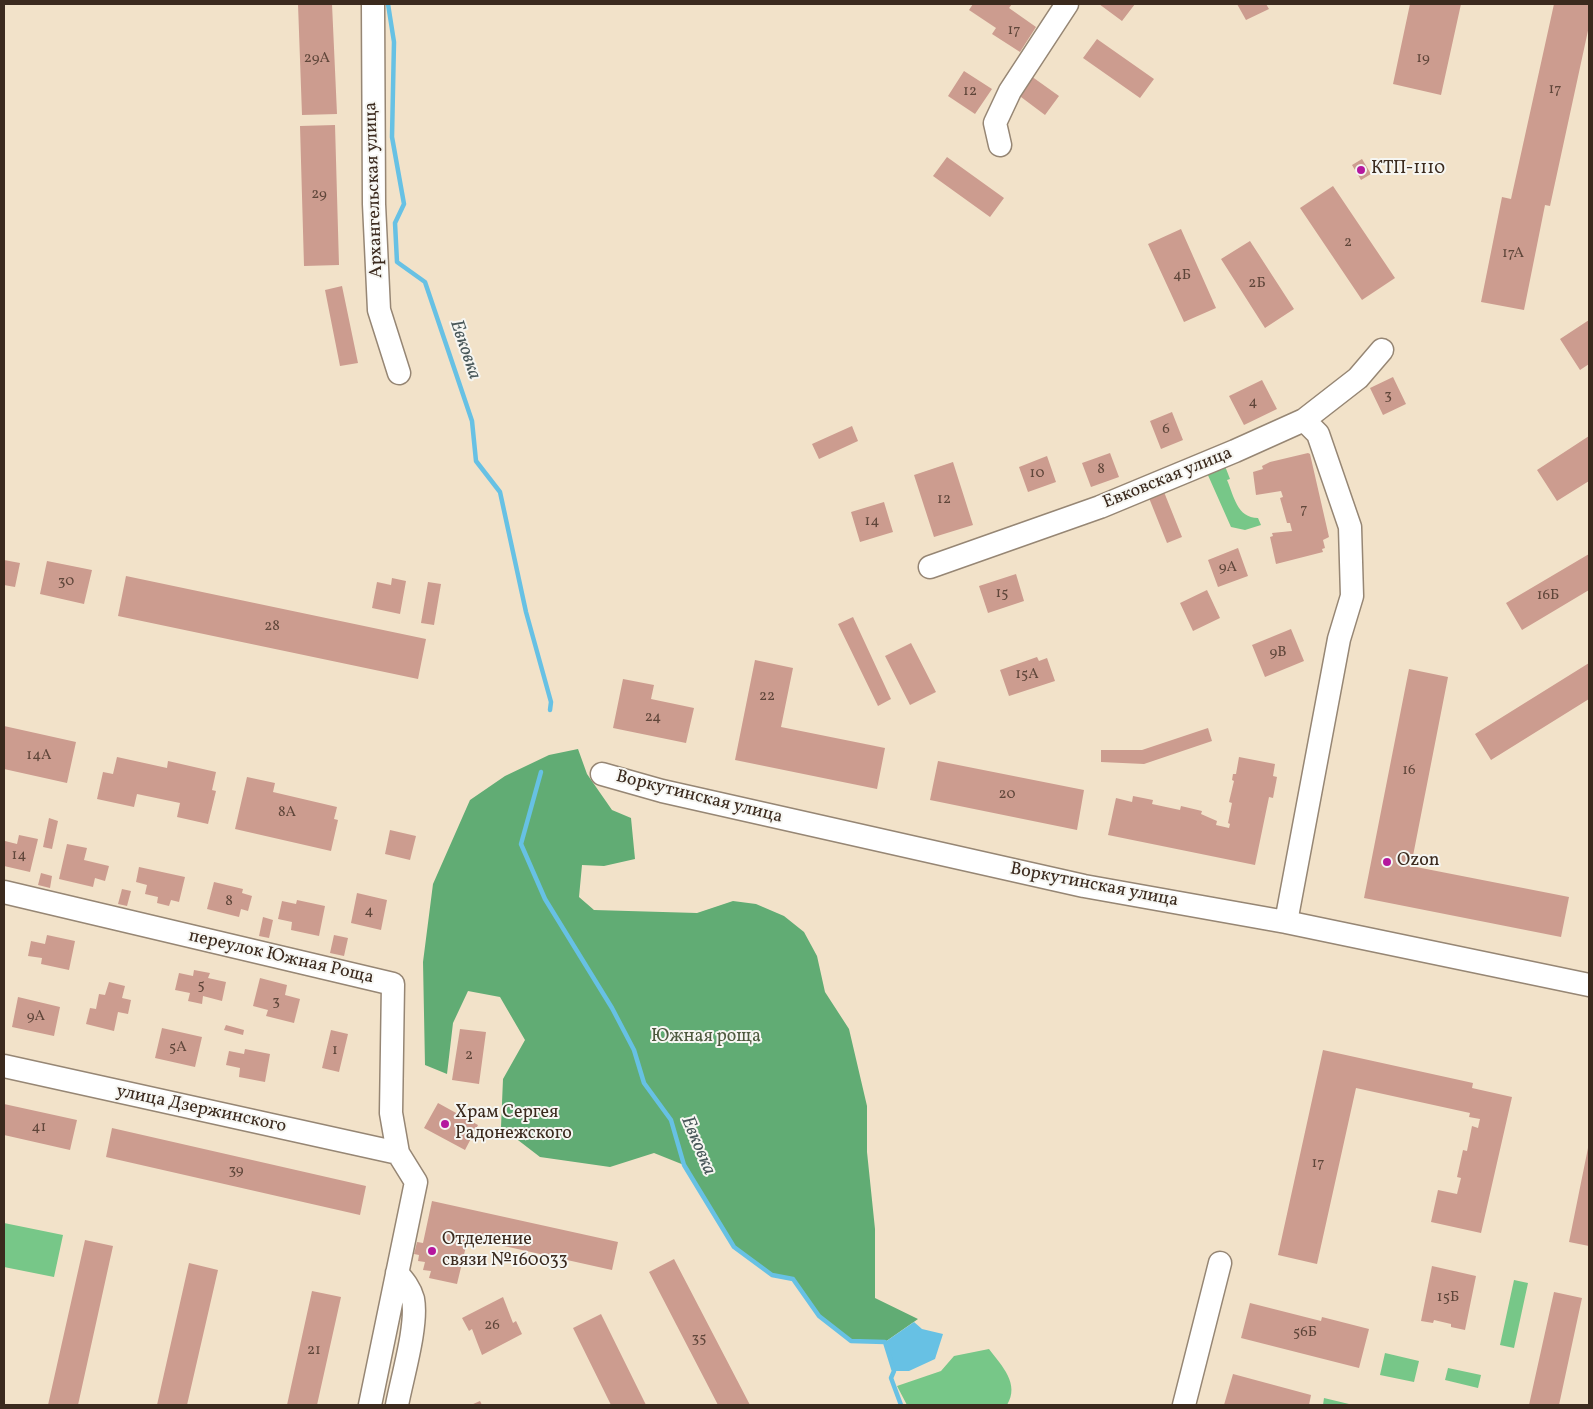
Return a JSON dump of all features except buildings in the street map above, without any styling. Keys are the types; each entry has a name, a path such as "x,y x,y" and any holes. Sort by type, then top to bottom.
{"street":[{"name":"Архангельская улица","path":"373,4 374,204 379,310 399,373"},
{"path":"1000,145 995,123 1010,91 1067,4"},
{"name":"Евковская улица","path":"930,566 1100,507 1304,420 1358,378 1382,350"},
{"path":"1286,922 1339,640 1352,596 1353,578 1350,526 1344,505 1318,434 1304,420"},
{"name":"Воркутинская улица","path":"602,774 670,793 1055,879 1286,922 1589,985"},
{"name":"переулок Южная Роща","path":"4,892 393,984 391,1113 398,1153"},
{"name":"улица Дзержинского","path":"4,1066 398,1153"},
{"path":"370,1405 416,1182 398,1153"},
{"path":"1184,1405 1220,1263"},
{"path":"397,1273 407,1284 412,1298 414,1314 397,1405"}],"green space":[{"path":"1225,466 1230,479 1227,480 1237,505 1245,514 1258,518 1261,525 1245,530 1231,527 1207,473"},
{"name":"Южная роща","path":"578,749 587,774 612,810 631,818 635,859 604,866 582,865 579,897 594,910 697,913 733,901 756,904 784,916 804,932 817,956 825,992 849,1029 867,1106 867,1152 875,1229 875,1298 918,1319 885,1342 851,1341 819,1316 793,1279 772,1275 734,1247 684,1165 654,1153 610,1167 540,1157 501,1127 503,1079 525,1040 500,997 468,991 453,1023 447,1074 425,1065 423,962 433,884 470,800 505,776 549,755"},
{"path":"4,1223 63,1235 54,1277 4,1267"},
{"path":"1514,1280 1528,1283 1514,1348 1500,1345"},
{"path":"989,1349 1008,1376 1012,1390 1007,1405 907,1405 897,1386 941,1371 954,1356"},
{"path":"1385,1353 1419,1361 1414,1382 1380,1375"},
{"path":"1448,1368 1481,1375 1478,1388 1445,1380"},
{"path":"1324,1398 1349,1404 1349,1405 1323,1405"}],"water":[{"path":"914,1322 922,1329 943,1334 935,1359 909,1371 894,1371 885,1342"}],"waterway":[{"name":"Евковка","path":"388,4 394,42 392,137 404,204 395,223 397,262 425,282 472,421 476,461 500,492 526,612 551,702 550,710"},
{"name":"Евковка","path":"541,772 521,844 545,899 612,1008 634,1050 644,1083 671,1120 684,1165 734,1247 772,1275 793,1279 819,1316 851,1341 885,1342 894,1371 891,1378 901,1405"}],"place":[{"name":"КТП-1110","path":"1361,170"},
{"name":"Ozon","path":"1387,862"},
{"name":"Храм Сергея Радонежского","path":"445,1124"},
{"name":"Отделение связи №160033","path":"432,1251"}]}
